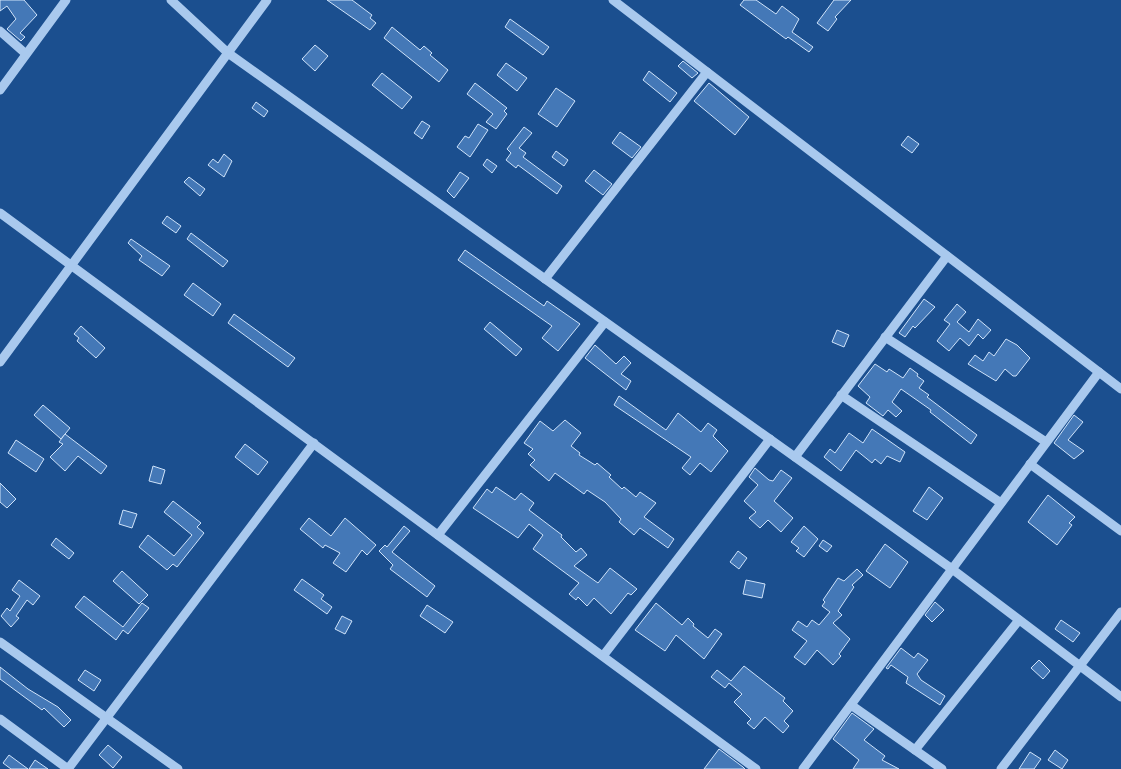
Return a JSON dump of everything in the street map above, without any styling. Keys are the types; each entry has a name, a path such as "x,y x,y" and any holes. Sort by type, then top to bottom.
{"street":[{"path":"0,90 66,0"},
{"path":"171,0 228,53 952,569 1121,697"},
{"path":"0,362 267,0"},
{"path":"613,0 624,3 707,72 1121,389"},
{"path":"0,32 26,54"},
{"path":"545,279 707,72"},
{"path":"0,213 756,769"},
{"path":"795,457 946,256"},
{"path":"438,535 606,322"},
{"path":"885,337 1046,442"},
{"path":"803,769 1098,372"},
{"path":"841,395 1001,503"},
{"path":"604,656 770,439"},
{"path":"0,719 68,769 314,443"},
{"path":"1030,464 1121,531"},
{"path":"1000,769 1121,612"},
{"path":"915,750 1019,620"},
{"path":"0,642 178,769"},
{"path":"851,705 942,769"}],"building":[{"path":"0,0 24,0 37,15 20,33 25,37 21,41 7,29 16,19 7,6 0,11"},
{"path":"327,0 352,0 372,15 370,18 376,23 370,30"},
{"path":"744,0 756,0 776,14 782,6 799,19 792,32 813,47 809,52 788,37 786,39 740,5"},
{"path":"834,0 851,0 835,17 837,19 828,31 817,23"},
{"path":"510,19 549,47 543,55 505,27"},
{"path":"392,27 420,50 424,46 432,53 430,55 448,70 439,82 384,38"},
{"path":"315,45 328,56 315,71 302,59"},
{"path":"683,61 698,73 692,78 678,66"},
{"path":"506,63 527,78 517,91 497,75"},
{"path":"649,71 677,93 670,102 643,80"},
{"path":"382,73 412,97 402,109 372,85"},
{"path":"475,83 507,108 504,111 507,114 496,129 486,122 493,114 467,94"},
{"path":"709,83 749,117 735,135 694,101"},
{"path":"556,88 575,101 557,127 538,114"},
{"path":"256,102 268,111 264,117 252,108"},
{"path":"422,121 430,126 422,139 414,133"},
{"path":"478,124 488,130 470,157 457,147 465,136 469,138"},
{"path":"524,127 532,133 519,148 526,153 523,157 562,186 557,194 518,165 516,168 506,160 511,153 507,149"},
{"path":"620,132 641,147 632,158 612,143"},
{"path":"908,136 919,144 912,153 901,145"},
{"path":"556,151 568,160 564,166 552,157"},
{"path":"224,154 232,161 224,177 208,165 213,159 218,163"},
{"path":"487,159 497,166 492,173 483,165"},
{"path":"594,170 612,184 603,195 585,181"},
{"path":"460,172 469,178 454,198 447,191"},
{"path":"189,177 205,189 200,196 184,182"},
{"path":"167,216 181,226 176,233 162,223"},
{"path":"191,233 228,261 223,267 187,239"},
{"path":"131,239 170,266 162,276 139,260 142,256 128,243"},
{"path":"465,250 544,306 547,301 580,324 558,351 542,338 552,326 458,260"},
{"path":"193,283 221,304 213,316 184,295"},
{"path":"924,299 935,307 915,328 913,326 905,337 899,333"},
{"path":"957,304 966,312 957,322 969,332 978,319 991,330 983,339 978,334 969,346 960,338 949,351 937,341 950,324 944,320"},
{"path":"234,314 295,358 288,367 228,323"},
{"path":"490,322 522,349 516,356 484,329"},
{"path":"81,326 105,348 96,358 77,341 79,338 74,334"},
{"path":"837,330 849,335 844,347 832,342"},
{"path":"1006,339 1017,345 1030,358 1016,376 1013,376 1005,369 996,381 968,364 975,355 983,361 989,352 994,356"},
{"path":"595,345 616,364 624,356 631,363 621,374 631,381 626,390 585,358"},
{"path":"875,364 887,372 889,369 903,378 910,368 918,374 917,376 924,381 919,388 929,395 927,397 977,435 971,444 930,412 931,410 901,389 892,402 902,411 896,417 888,410 883,416 866,403 870,397 858,386"},
{"path":"619,396 666,430 678,413 701,432 708,423 717,430 713,436 728,451 711,472 700,463 690,475 682,468 691,457 614,405"},
{"path":"43,405 70,428 61,439 34,415"},
{"path":"1074,415 1083,422 1068,440 1084,451 1074,459 1054,443"},
{"path":"565,420 581,433 571,446 580,453 579,455 595,465 597,463 611,475 609,477 622,489 624,487 636,497 640,492 656,503 644,517 674,539 668,548 640,528 634,535 619,522 621,519 605,502 587,490 584,494 555,473 549,481 530,465 535,460 528,454 533,449 524,443 540,421 553,431"},
{"path":"872,429 905,452 900,462 887,456 881,464 875,459 872,463 856,450 841,471 824,457 830,449 835,453 849,433 863,443"},
{"path":"65,434 107,466 101,474 78,456 65,471 50,457 63,444 59,442"},
{"path":"16,440 44,459 36,472 8,453"},
{"path":"245,444 268,462 258,475 235,457"},
{"path":"153,466 165,470 161,484 149,481"},
{"path":"755,468 769,480 773,481 781,470 792,478 774,501 793,518 781,532 768,520 760,528 749,518 756,512 744,501 758,485 749,477"},
{"path":"0,483 16,499 7,508 0,502"},
{"path":"496,487 515,500 521,493 534,503 529,510 562,535 561,537 576,552 581,548 587,555 574,566 598,583 610,568 637,589 631,595 628,593 611,614 594,598 587,606 578,597 576,600 569,594 579,583 533,549 543,535 529,524 518,538 473,508 487,489 492,493"},
{"path":"929,487 943,498 927,520 913,511"},
{"path":"1048,495 1075,517 1069,523 1072,525 1057,545 1028,522"},
{"path":"173,501 201,523 197,527 204,533 177,567 173,564 167,570 139,547 148,535 174,556 192,535 164,512"},
{"path":"123,510 137,514 132,528 119,524"},
{"path":"309,518 331,536 345,518 376,545 367,555 362,550 346,572 333,563 340,553 325,545 323,548 300,529"},
{"path":"404,526 410,531 392,552 435,586 427,597 390,569 393,565 379,551 385,545 387,547"},
{"path":"804,526 818,539 804,557 796,551 799,548 791,542"},
{"path":"56,538 74,553 69,559 51,545"},
{"path":"823,540 832,546 827,552 819,546"},
{"path":"885,544 908,562 890,588 866,571"},
{"path":"738,551 747,558 739,569 730,562"},
{"path":"857,569 863,575 852,585 854,587 838,611 842,615 833,623 850,639 839,654 841,656 833,665 817,650 805,665 794,657 807,641 792,630 798,621 807,627 812,620 819,625 830,612 822,606 825,602 823,600 838,578 844,581"},
{"path":"122,571 148,595 139,604 113,581"},
{"path":"302,579 324,595 321,599 332,607 327,614 294,590"},
{"path":"19,580 40,596 33,605 27,600 16,616 19,618 11,627 1,616 7,608 10,611 20,596 12,590"},
{"path":"746,580 765,584 762,598 743,594"},
{"path":"84,596 123,627 142,603 149,608 128,634 123,630 116,640 75,607"},
{"path":"935,602 944,610 932,622 925,615"},
{"path":"656,603 682,625 688,618 694,624 693,626 708,638 715,629 722,634 704,659 676,635 665,651 635,630"},
{"path":"427,605 453,622 445,633 420,616"},
{"path":"342,616 352,621 345,634 335,629"},
{"path":"1061,620 1080,633 1073,642 1055,629"},
{"path":"901,648 914,658 918,653 928,660 917,674 921,680 945,696 940,705 906,683 908,677 891,665 888,669 886,668"},
{"path":"1039,660 1050,671 1043,679 1031,668"},
{"path":"744,666 785,698 783,701 793,711 784,721 789,726 783,733 765,717 754,729 747,723 751,719 734,702 742,694 729,683 725,688 711,677 717,670 731,681"},
{"path":"0,667 28,689 58,707 71,720 64,727 44,708 42,710 0,679"},
{"path":"85,670 101,680 94,691 78,680"},
{"path":"852,713 874,729 864,740 885,756 882,760 899,769 853,769 859,760 833,739"},
{"path":"108,745 122,757 113,768 99,755"},
{"path":"719,749 743,767 745,769 704,769"},
{"path":"1055,750 1068,760 1062,769 1048,760"},
{"path":"1030,752 1041,759 1034,769 1019,769"},
{"path":"9,755 28,769 11,769 3,763"},
{"path":"35,760 48,769 29,769"}]}
